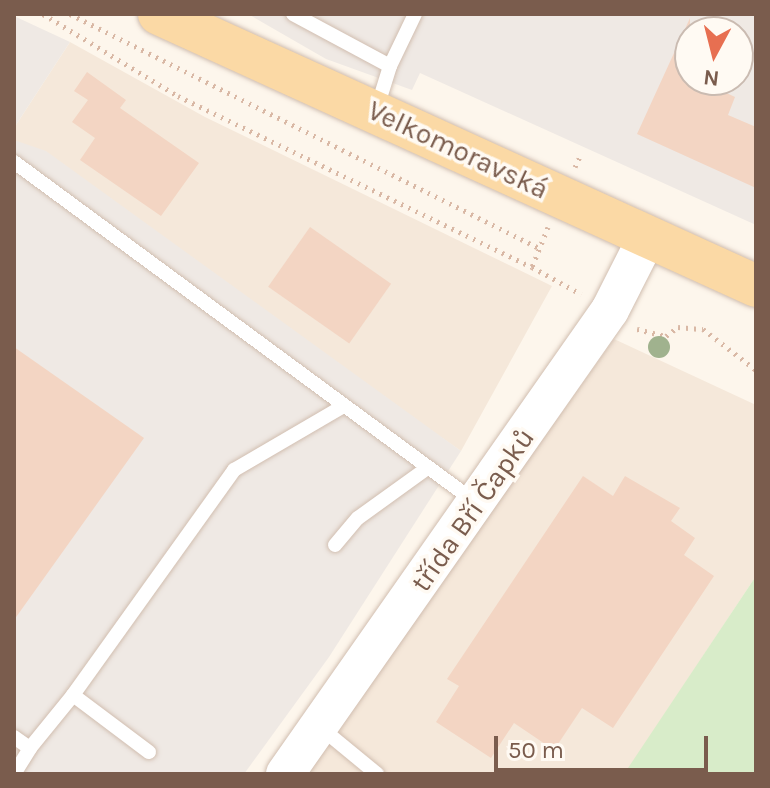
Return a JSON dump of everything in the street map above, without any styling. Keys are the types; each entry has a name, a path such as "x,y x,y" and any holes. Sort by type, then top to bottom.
{"main road":[{"name":"Velkomoravská","path":"159,14 756,286"}],"street":[{"name":"třída Bří Čapků","path":"285,774 479,503 610,310 647,237"}],"lane":[{"path":"293,14 390,66"},
{"path":"376,112 390,66 415,14"},
{"path":"14,162 340,408 479,503"},
{"path":"14,774 234,470 340,408"},
{"path":"335,545 358,518 426,469"},
{"path":"73,695 149,752"},
{"path":"320,727 377,774"},
{"path":"14,737 30,748"}],"path":[{"path":"43,14 178,96 532,267"},
{"path":"70,14 539,248"}],"shaded area":[{"path":"248,14 756,14 756,225 420,73 412,90 326,59"},
{"path":"14,16 70,42 14,128"},
{"path":"70,42 205,117 552,286 461,451 14,142 14,128"},
{"path":"14,140 46,151 461,451 329,657 244,774 14,774"},
{"path":"614,339 756,405 756,576 625,774 304,774"}],"green space":[{"path":"756,576 756,774 624,774"}],"building":[{"path":"674,53 674,96 733,96 728,115 756,127 756,188 637,134"},
{"path":"87,72 126,100 120,108 199,163 161,216 80,160 95,138 72,122 88,100 74,91"},
{"path":"310,227 391,284 349,344 268,287"},
{"path":"14,347 144,438 14,620"},
{"path":"583,476 613,496 625,476 680,508 671,521 695,538 684,555 714,576 613,728 582,708 554,750 514,723 491,758 436,722 459,686 447,679"}]}
